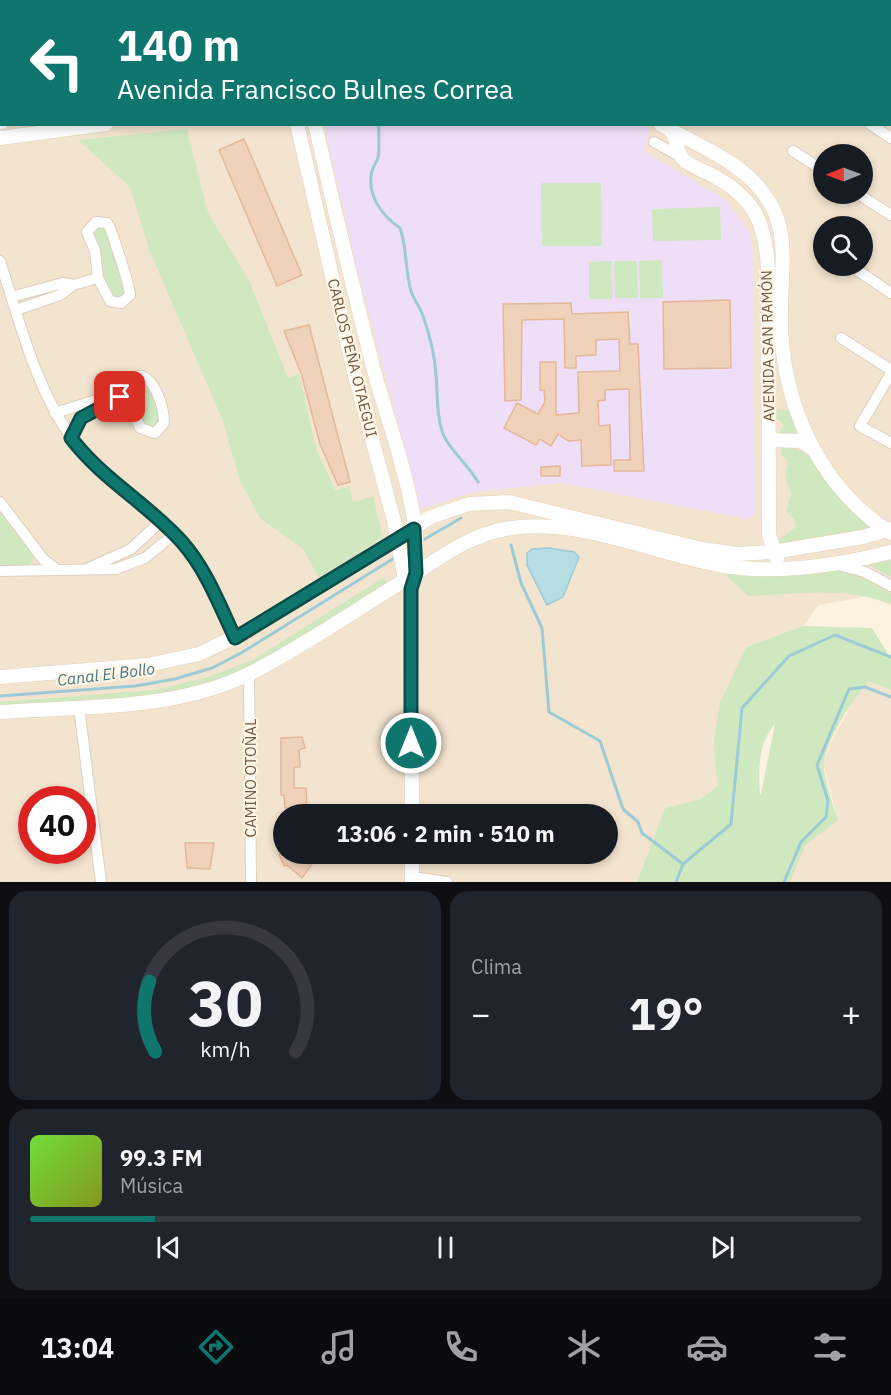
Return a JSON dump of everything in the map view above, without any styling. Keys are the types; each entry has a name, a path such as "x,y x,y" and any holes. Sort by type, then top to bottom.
{"street":[{"path":"0,138 91,126"},
{"name":"CARLOS PEÑA OTAEGUI","path":"297,126 354,372 399,543 410,575"},
{"name":"CARLOS PEÑA OTAEGUI","path":"315,126 373,366 412,509 414,534 410,575 412,804"},
{"path":"873,126 891,138"},
{"name":"AVENIDA SAN RAMÓN","path":"666,128 681,157"},
{"name":"AVENIDA SAN RAMÓN","path":"666,128 742,171 764,194 776,213 782,238 782,340 792,398 814,449 844,494 890,531"},
{"name":"AVENIDA SAN RAMÓN","path":"654,142 739,192 753,209 763,229 768,270 769,535 773,552"},
{"path":"793,152 813,164"},
{"path":"873,204 891,215"},
{"path":"101,222 107,223 110,228 123,276 130,287 130,295 121,303 110,301 98,278 95,251 87,232 92,224 101,222"},
{"path":"1,266 3,283 11,297 55,412 71,438 102,472 174,534 199,566 235,638"},
{"path":"866,276 891,293"},
{"path":"16,310 60,295 73,285 98,278"},
{"path":"11,297 63,283 73,285"},
{"path":"841,338 891,371 860,426 891,443"},
{"path":"349,351 360,354 368,345"},
{"path":"354,372 364,364 373,366"},
{"path":"146,377 152,382 164,415 164,423 160,430 150,433 140,428 131,404 120,397 119,389 126,379 146,377"},
{"path":"71,438 81,418 120,397"},
{"path":"769,401 773,405 784,406 792,398"},
{"path":"55,412 93,401 106,403"},
{"path":"769,440 801,441 814,449"},
{"path":"0,502 46,562 57,569"},
{"path":"0,677 156,664 199,654 235,638 399,543 414,534 431,517 457,507 501,502 702,549 737,554 773,552 890,531"},
{"path":"85,569 131,549 160,522"},
{"path":"0,712 167,698 201,690 249,674 470,540 501,530 532,526 561,527 717,564 748,569 787,570 891,552"},
{"path":"861,558 882,543 890,531"},
{"path":"0,571 116,569 136,563 174,534"},
{"path":"31,570 39,560 38,549"},
{"path":"773,552 787,570"},
{"path":"828,564 865,572 891,586"},
{"name":"CAMINO OTOÑAL","path":"249,674 251,882"},
{"path":"79,706 101,882"},
{"path":"412,864 412,880 447,882"}],"shaded area":[{"path":"0,126 891,126 891,605 869,596 819,605 803,626 746,647 713,747 719,786 701,799 665,808 637,882 0,882"},
{"path":"324,126 645,126 649,129 644,151 726,200 749,232 753,252 755,515 747,519 561,483 473,492 421,509 357,269"},
{"path":"891,659 891,882 790,882 805,846 838,820 823,763 834,736 856,697 878,670"}],"green space":[{"path":"187,129 208,213 249,280 288,378 299,374 316,448 335,490 349,487 353,502 373,496 383,537 319,578 303,549 260,518 240,481 223,421 150,252 130,187 78,140"},
{"path":"541,183 601,183 602,246 542,246"},
{"path":"720,207 721,240 653,241 652,209"},
{"path":"96,227 102,227 107,232 127,294 114,300 102,282 91,231"},
{"path":"662,260 663,298 640,298 639,261"},
{"path":"612,261 612,299 589,299 589,262"},
{"path":"614,261 637,261 638,298 615,298"},
{"path":"133,380 148,382 162,416 158,429 143,426 123,396 125,384"},
{"path":"773,409 790,410 797,426 794,427 797,435 778,435 783,426 780,420 773,419"},
{"path":"781,447 793,447 811,457 870,529 780,548 779,540 796,527 794,519 786,512 791,494 785,477 788,461 782,455"},
{"path":"0,509 35,556 30,565 0,565"},
{"path":"891,556 891,577 871,566 870,563"},
{"path":"837,569 855,572 891,593 891,604 874,598 838,593 748,596 725,574 773,575"},
{"path":"384,577 387,585 244,674 176,695 0,709 0,702 155,690 208,677 253,660"},
{"path":"803,626 872,628 891,659 891,690 869,681 842,719 827,751 824,762 825,774 838,820 805,846 790,882 637,882 665,808 701,799 718,786 713,747 720,703 746,647","holes":["775,724 761,794 760,758 765,740"]}],"water":[{"path":"549,548 574,552 579,557 563,597 547,605 527,565 527,553 532,549"}],"building":[{"path":"244,139 302,275 277,286 219,150"},
{"path":"730,300 731,368 664,369 663,302"},
{"path":"571,303 572,314 628,312 630,344 638,344 644,471 614,471 614,460 630,460 629,389 605,390 605,400 598,401 599,426 610,425 611,465 582,466 581,440 568,441 558,434 551,446 540,439 536,445 504,428 517,403 538,414 545,402 544,390 540,390 540,362 556,362 556,415 579,413 578,372 620,371 619,339 596,340 596,355 576,356 576,368 565,368 564,319 522,320 521,400 505,401 503,304"},
{"path":"309,325 350,482 338,485 320,444 301,373 284,331"},
{"path":"560,466 560,476 541,476 541,467"},
{"path":"302,737 305,748 299,750 300,767 294,767 294,788 306,788 307,804 285,804 284,795 281,795 281,738"},
{"path":"185,843 214,843 210,869 187,868"},
{"path":"283,864 312,864 302,878 287,865"}],"waterway":[{"path":"379,126 378,158 372,169 371,180 373,196 387,217 400,228 411,291 423,316 433,352 438,412 443,434 478,482"},
{"name":"Canal El Bollo","path":"420,542 461,518"},
{"path":"511,545 521,583 542,628 549,712 600,741 623,809 638,822 642,833 683,864"},
{"name":"Canal El Bollo","path":"0,696 135,686 175,679 212,668 241,653 396,557"},
{"path":"676,882 683,864 731,824 742,708 789,656 835,635 891,657"},
{"name":"Canal El Bollo","path":"784,882 801,842 826,817 828,801 817,765 849,689 865,687 891,697"}],"route":[{"path":"120,397 81,418 71,438 102,472 183,543 199,566 235,638 414,529 416,573 411,589 411,743"}]}
